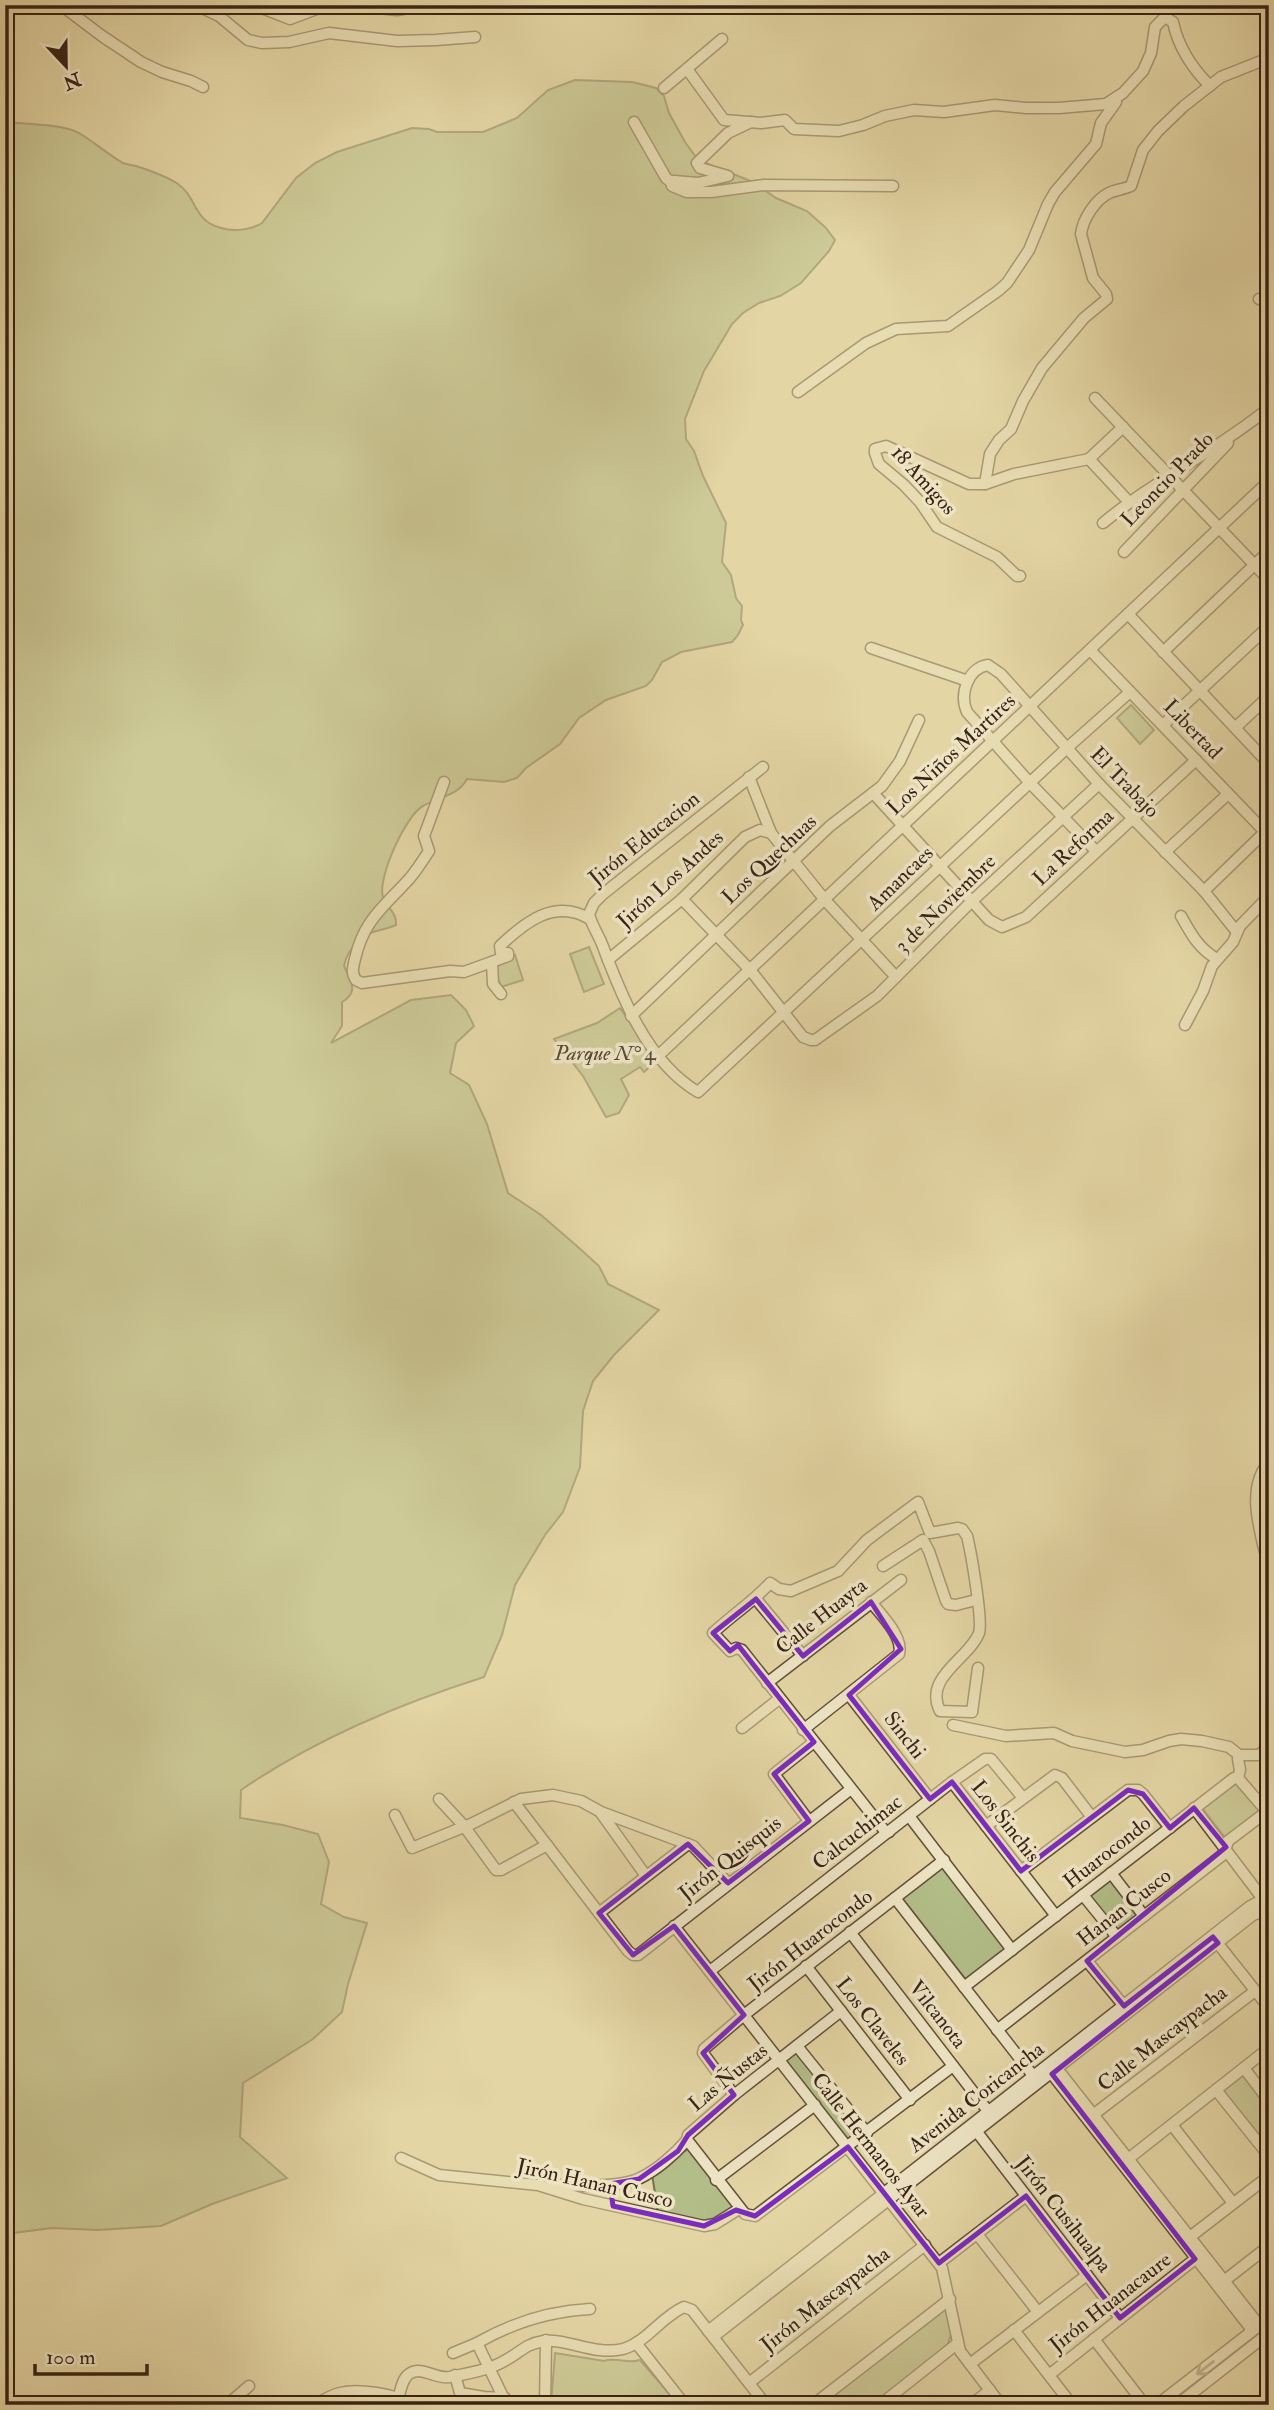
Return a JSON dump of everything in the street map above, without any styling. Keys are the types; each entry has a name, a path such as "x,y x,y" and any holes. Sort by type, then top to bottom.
{"street":[{"path":"61,5 141,62 203,87"},
{"path":"197,5 223,19 248,40 262,43 289,42 329,33 397,41 475,37"},
{"path":"254,5 274,9 290,19 327,5"},
{"path":"350,5 390,10 423,5"},
{"path":"797,392 856,349 892,330 954,324 1007,283 1029,250 1055,192 1096,144 1101,123 1109,110 1143,71 1152,53 1157,23 1166,18 1173,22 1192,67 1210,86"},
{"path":"664,88 722,39"},
{"path":"1123,427 1088,459 1014,474 985,484 990,454 999,440 1011,429 1042,368 1084,318 1107,299 1093,278 1084,247 1082,227 1098,201 1110,192 1131,186 1143,150 1184,106 1221,77 1269,58"},
{"path":"687,69 724,120 785,120 794,129 839,131 914,110 961,111 995,105 1026,108 1106,104 1133,83"},
{"path":"634,122 666,178 674,188 687,192 711,192 764,185 892,186"},
{"path":"671,182 698,183 728,176 700,167 697,163 728,133 752,122"},
{"path":"1095,398 1269,580"},
{"path":"1103,523 1168,475 1238,433 1269,408"},
{"name":"Leoncio Prado","path":"1124,552 1238,433"},
{"name":"18 Amigos","path":"985,484 969,484 886,446 875,449 879,464 920,502 937,527 997,556 1020,576"},
{"path":"1088,459 1129,502"},
{"name":"Los Niños Martires","path":"659,1055 1269,481"},
{"path":"1163,652 1269,551"},
{"path":"1128,614 1268,763"},
{"path":"1163,726 1269,626"},
{"path":"871,648 968,681 964,698 967,712 1062,818 1096,851"},
{"name":"Libertad","path":"1090,650 1268,833"},
{"name":"El Trabajo","path":"968,681 972,673 984,666 993,667 1001,674 1099,784 1203,891 1236,931"},
{"name":"Amancaes","path":"698,1092 1130,692"},
{"path":"1236,727 1269,696"},
{"name":"Los Quechuas","path":"631,1016 792,861 882,786 900,761 919,720"},
{"name":"La Reforma","path":"972,901 989,920 1002,927 1026,917 1196,760"},
{"name":"Jirón Educacion","path":"698,1092 675,1074 631,1016 590,919 591,908 603,894 763,767"},
{"path":"750,777 765,831 896,977"},
{"path":"444,782 424,836 429,851 412,876 386,901 367,927 358,943 353,975 356,980 362,983 450,971 464,972 509,955 500,953 498,949 522,925 546,914 570,910 590,919"},
{"name":"3 de Noviembre","path":"785,1012 803,1037 811,1040 819,1038 877,996 972,901 1099,784"},
{"path":"873,793 972,901"},
{"path":"1165,852 1228,794"},
{"name":"Jirón Los Andes","path":"608,960 682,900 746,837 765,831"},
{"path":"1203,891 1268,833"},
{"path":"1185,1025 1203,991 1212,966 1233,942 1236,931 1269,896"},
{"path":"682,900 751,971 785,1012"},
{"path":"1181,916 1197,944 1217,959"},
{"path":"492,962 492,984 501,993"},
{"path":"1269,1462 1260,1474 1256,1495 1269,1569"},
{"path":"889,1832 884,1830 803,1730 742,1650 730,1650 713,1633 730,1616 756,1599 770,1583 779,1589 791,1591 838,1571 867,1540 918,1502 930,1534 958,1528 965,1532 981,1627 978,1636 943,1677 936,1697 940,1711 972,1712 978,1668"},
{"path":"883,1566 923,1540 927,1544 946,1601 951,1605 976,1600"},
{"name":"Calle Huayta","path":"767,1683 901,1580"},
{"path":"756,1599 803,1656"},
{"path":"803,1730 895,1658 901,1649 898,1639 871,1602"},
{"name":"Sinchi","path":"849,1695 930,1799"},
{"path":"742,1728 779,1699"},
{"path":"953,1725 1006,1735 1054,1733 1072,1741 1125,1752 1143,1750 1181,1739 1229,1747 1239,1755 1260,1755 1265,1749 1269,1734"},
{"path":"809,1821 774,1774 814,1742"},
{"path":"1239,1755 1238,1778 1263,1807 1269,1810"},
{"name":"Calcuchimac","path":"710,1971 985,1759 991,1759 1023,1798"},
{"path":"986,1826 1051,1777 1059,1776 1091,1816"},
{"name":"Huarocondo","path":"964,1987 1234,1777 1238,1778"},
{"name":"Los Sinchis","path":"952,1782 1056,1916"},
{"name":"Jirón Quisquis","path":"599,1913 633,1955 638,1955 851,1789"},
{"path":"1021,1871 1128,1790 1138,1790 1143,1794 1170,1828"},
{"path":"395,1815 412,1849 514,1802 553,1795 581,1801 601,1812 697,1848 728,1883"},
{"path":"439,1799 464,1826 496,1870 501,1870 547,1845"},
{"path":"514,1802 599,1913 688,1844"},
{"path":"1195,1808 1268,1904"},
{"name":"Hanan Cusco","path":"997,2030 1224,1854 1228,1841 1269,1810"},
{"path":"601,1812 646,1876"},
{"path":"909,1816 1013,1950"},
{"name":"Jirón Huarocondo","path":"734,2095 703,2053 704,2049 806,1966 944,1860"},
{"path":"1111,1873 1144,1916"},
{"path":"1083,1895 1117,1937"},
{"path":"895,1898 1031,2073 1036,2075"},
{"name":"Avenida Coricancha","path":"711,2334 1215,1940 1254,1903 1268,1904"},
{"name":"Avenida Coricancha","path":"887,2196 976,2132 1036,2075 1052,2068 1124,2006 1257,1913 1261,1912 1269,1918"},
{"name":"Calle Hermanos Ayar","path":"674,1926 939,2263 945,2272 960,2351 1001,2405"},
{"name":"Vilcanota","path":"850,1932 991,2115"},
{"path":"1215,1940 1269,2008"},
{"path":"1087,1961 1124,2006"},
{"name":"Los Claveles","path":"806,1966 910,2100"},
{"name":"Calle Mascaypacha","path":"1093,2115 1255,1990"},
{"name":"Las Ñustas","path":"841,2011 698,2125 688,2135 687,2140 738,2209 750,2217 848,2147"},
{"path":"797,2046 867,2133"},
{"path":"1125,2162 1269,2048"},
{"path":"848,2147 953,2066"},
{"path":"1052,2068 1093,2115 1125,2162"},
{"path":"1052,2068 1186,2240 1224,2281 1256,2328"},
{"path":"1244,2068 1269,2101"},
{"path":"1216,2090 1269,2156"},
{"path":"716,2180 815,2105"},
{"path":"1172,2125 1233,2203"},
{"name":"Jirón Cusihualpa","path":"976,2132 1120,2318"},
{"path":"538,2185 583,2186 639,2179 678,2151 687,2140"},
{"name":"Jirón Hanan Cusco","path":"401,2158 439,2175 538,2185 583,2199 704,2226 715,2224 738,2209"},
{"name":"Jirón Huanacaure","path":"1186,2240 1269,2175"},
{"path":"610,2184 613,2206"},
{"path":"583,2186 583,2199"},
{"path":"939,2263 1026,2196"},
{"path":"977,2234 1038,2312"},
{"path":"1186,2240 1195,2259 1256,2328"},
{"name":"Jirón Mascaypacha","path":"749,2383 925,2245"},
{"path":"1224,2281 1269,2246"},
{"name":"Jirón Huanacaure","path":"1049,2375 1195,2259"},
{"path":"970,2364 1087,2275"},
{"path":"813,2405 950,2299"},
{"path":"398,2398 405,2378 412,2373 424,2371 440,2378 488,2368 507,2360 524,2346 546,2340 589,2349 614,2350 636,2343 684,2307 692,2310 766,2405"},
{"path":"453,2353 540,2315 590,2309"},
{"path":"1157,2405 1269,2318"},
{"path":"1014,2330 1072,2405"},
{"path":"1177,2405 1269,2333"},
{"path":"1094,2339 1145,2405"},
{"path":"545,2405 546,2340"},
{"path":"455,2375 460,2393 477,2401 506,2401 477,2343"},
{"path":"636,2343 685,2405"},
{"path":"880,2405 958,2343"},
{"path":"227,2405 249,2386"},
{"path":"971,2405 990,2390"},
{"path":"315,2405 331,2396 349,2392 398,2398 410,2405"}],"highlighted area":[{"path":"756,1599 803,1656 871,1602 901,1649 849,1695 930,1799 952,1782 1021,1871 1128,1790 1143,1794 1170,1828 1194,1808 1226,1847 1087,1961 1124,2006 1213,1937 1218,1943 1052,2074 1195,2259 1120,2318 1026,2196 939,2263 848,2147 755,2216 736,2210 704,2226 613,2206 610,2184 639,2179 678,2151 688,2135 734,2095 703,2053 744,2015 674,1926 633,1955 599,1913 688,1844 728,1883 809,1821 774,1774 814,1742 738,1645 730,1651 713,1633"}],"green space":[{"path":"575,80 632,82 656,88 664,96 669,113 698,160 753,182 776,198 807,211 835,240 829,251 801,283 780,296 759,303 732,324 704,371 685,419 686,439 726,523 722,562 731,575 736,598 742,606 743,625 732,642 681,652 662,662 646,686 606,700 579,718 560,744 526,768 517,778 504,782 467,779 453,793 423,806 416,812 394,848 384,876 383,897 395,916 396,925 364,936 349,952 344,966 352,990 342,1002 342,1026 331,1043 411,1000 451,995 466,1010 474,1026 456,1043 450,1073 469,1085 487,1124 508,1193 541,1215 599,1266 608,1284 659,1310 614,1355 593,1381 583,1411 580,1467 563,1512 545,1535 515,1585 502,1635 484,1677 358,1724 298,1755 241,1790 240,1818 318,1834 329,1862 321,1904 344,1917 367,1923 342,2012 313,2039 243,2083 240,2137 287,2178 212,2204 161,2226 98,2230 52,2228 5,2234 5,122 54,126 79,133 123,163 154,172 178,184 189,195 200,214 212,225 242,230 262,223 296,178 315,163 337,152 412,128 437,132 483,132 517,118 548,90"},
{"path":"1131,705 1154,730 1140,744 1117,718"},
{"path":"589,947 604,984 584,992 570,954"},
{"path":"515,955 523,980 501,987 492,962"},
{"name":"Parque N° 4","path":"620,1008 657,1060 644,1072 640,1067 621,1079 629,1095 619,1113 606,1117 583,1076 554,1039 597,1023"},
{"path":"1233,1783 1238,1783 1261,1813 1227,1840 1202,1808"},
{"path":"942,1867 1007,1949 967,1981 902,1898"},
{"path":"1110,1878 1140,1915 1117,1933 1088,1896"},
{"path":"797,2050 863,2132 848,2144 783,2061"},
{"path":"1244,2072 1269,2104 1269,2162 1215,2095"},
{"path":"689,2148 735,2208 711,2222 658,2213 652,2174"},
{"path":"946,2308 952,2331 947,2347 874,2405 816,2405"},
{"path":"555,2353 604,2361 640,2360 679,2405 551,2405"}]}
